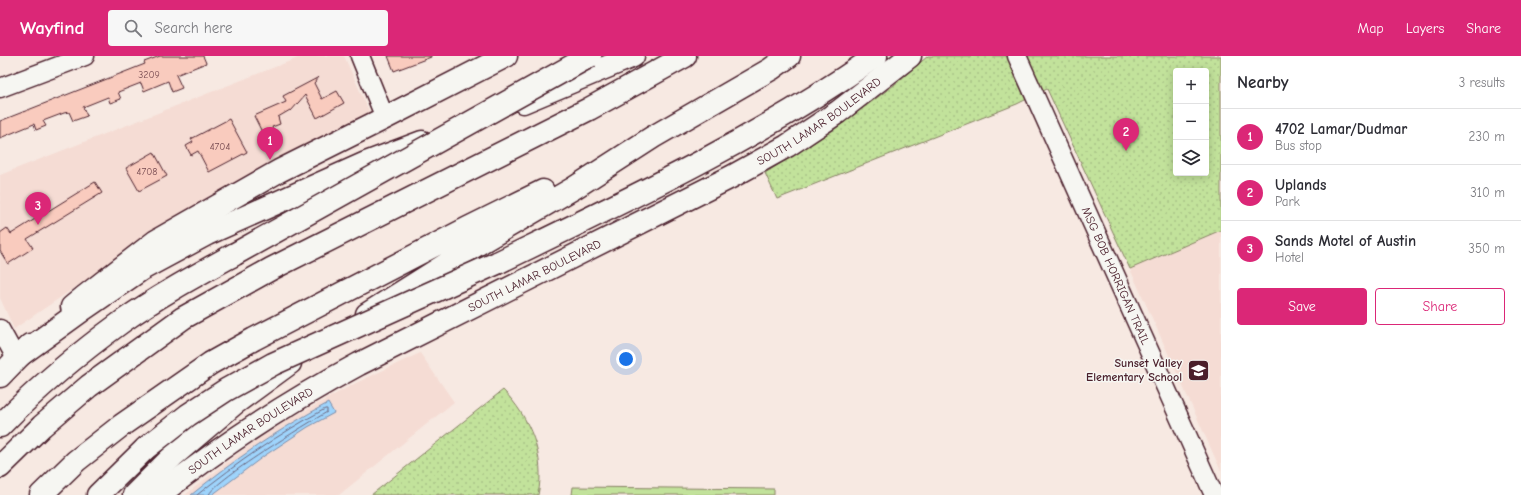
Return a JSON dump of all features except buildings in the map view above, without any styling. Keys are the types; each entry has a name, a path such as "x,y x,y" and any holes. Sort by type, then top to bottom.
{"main road":[{"path":"0,376 16,358 84,297 156,241 279,171 506,56"},
{"path":"0,426 22,403 69,362 124,320 185,282 590,56"},
{"path":"16,358 142,269 207,234 366,164 633,56"},
{"path":"0,467 42,426 89,386 183,318 271,269 589,109 685,56"},
{"path":"134,495 174,455 228,409 297,358 483,241 574,188 653,137 771,69 789,56"},
{"path":"98,495 146,448 194,411 226,390 273,364 497,263 726,149 783,117 876,56"},
{"name":"SOUTH LAMAR BOULEVARD","path":"159,495 219,448 310,390 366,360 731,177 787,146 838,112 910,56"},
{"path":"41,495 76,461 116,429 211,363 254,339 468,228 653,137"}],"street":[{"path":"0,88 85,56"},
{"path":"360,56 385,118"},
{"name":"MSG BOB HORRIGAN TRAIL","path":"1017,56 1214,495"},
{"path":"0,329 16,358"}],"shaded area":[{"path":"303,56 344,56 370,113 211,195 14,329 0,298 0,175"},
{"name":"Sunset Valley Elementary School","path":"1221,230 1221,471 1130,269"},
{"path":"420,353 454,402 339,495 185,495 243,450 286,421 354,384"}],"green space":[{"path":"928,56 1221,56 1221,230 1130,269 1047,89 1017,104 777,199 765,173 835,129 894,85"},
{"path":"503,390 521,412 534,438 540,466 538,495 371,495"},
{"path":"573,487 774,489 774,495 572,495"}],"water":[{"path":"328,403 334,413 308,427 264,456 212,495 191,495 257,446 292,423"}],"place":[{"name":"Uplands","path":"1126,151"},
{"name":"4702 Lamar/Dudmar","path":"270,160"},
{"name":"Sands Motel of Austin","path":"38,225"},
{"name":"Sunset Valley Elementary School","path":"1198,370"}]}
